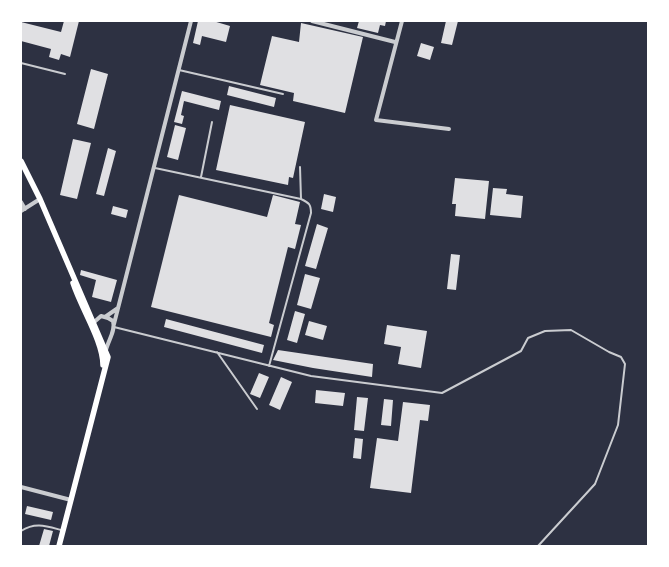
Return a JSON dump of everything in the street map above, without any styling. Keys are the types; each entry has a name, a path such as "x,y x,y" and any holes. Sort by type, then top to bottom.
{"main road":[{"path":"21,162 40,199 68,266 78,299 97,336 103,357 104,370"},
{"path":"59,546 108,357 97,336"}],"street":[{"path":"106,350 114,326 192,21"},
{"path":"312,21 395,42"},
{"path":"402,21 376,120 449,130"},
{"path":"21,202 23,210 40,199"},
{"path":"105,317 118,308"},
{"path":"92,324 101,316 111,319 114,326"},
{"path":"97,336 110,335"},
{"path":"21,487 71,500"}],"lane":[{"path":"21,63 65,74"},
{"path":"179,70 283,94"},
{"path":"201,177 212,122"},
{"path":"154,167 301,199 309,203 311,207 310,213 269,366"},
{"path":"300,167 301,199"},
{"path":"114,326 310,376 442,393 521,351 528,338 545,332 571,330 608,352 621,357 625,364 618,426 595,484 538,546"},
{"path":"217,352 257,409"},
{"path":"22,530 39,524 63,530"}],"building":[{"path":"64,21 79,21 70,57 61,54 59,60 49,57 51,49 21,41 21,22 61,32"},
{"path":"198,21 213,21 230,26 226,42 202,36 200,45 193,43"},
{"path":"359,21 386,21 385,26 380,25 378,33 357,28"},
{"path":"446,21 458,21 452,45 441,43"},
{"path":"301,23 363,37 345,113 293,101 294,93 260,85 272,36 299,42"},
{"path":"421,43 434,47 430,60 417,56"},
{"path":"91,69 108,74 94,129 77,124"},
{"path":"229,86 276,98 274,107 227,95"},
{"path":"182,91 221,101 219,110 184,101 181,115 184,116 182,124 174,122"},
{"path":"230,105 305,122 293,178 289,177 288,185 216,170"},
{"path":"175,125 186,128 178,160 167,157"},
{"path":"73,139 91,143 77,199 60,195"},
{"path":"108,148 116,151 104,196 96,194"},
{"path":"455,178 489,181 485,219 455,216 456,204 452,204"},
{"path":"493,188 507,189 506,194 523,196 521,218 490,215"},
{"path":"324,194 336,197 333,212 321,209"},
{"path":"179,195 267,217 273,195 300,202 295,224 301,225 295,249 288,247 269,323 274,325 271,337 151,307"},
{"path":"113,206 128,210 126,218 111,214"},
{"path":"317,224 328,228 316,269 305,266"},
{"path":"451,254 460,255 456,290 447,289"},
{"path":"81,270 117,280 111,302 92,297 96,280 80,275"},
{"path":"305,274 320,278 311,309 297,305"},
{"path":"295,311 305,314 297,343 287,340"},
{"path":"166,319 264,345 262,353 164,327"},
{"path":"309,321 327,326 323,340 305,335"},
{"path":"387,325 427,331 421,368 398,364 401,347 384,344"},
{"path":"278,350 373,364 372,377 273,360"},
{"path":"259,373 269,377 260,398 250,394"},
{"path":"281,377 292,382 280,410 269,405"},
{"path":"316,390 345,393 343,406 315,403"},
{"path":"357,397 368,398 364,431 354,430"},
{"path":"384,399 393,400 391,426 381,425"},
{"path":"403,402 430,405 428,421 420,420 411,493 370,488 377,438 398,441"},
{"path":"355,438 363,439 361,459 353,458"},
{"path":"27,506 53,512 51,520 25,514"},
{"path":"44,529 53,531 49,546 39,546"}]}
